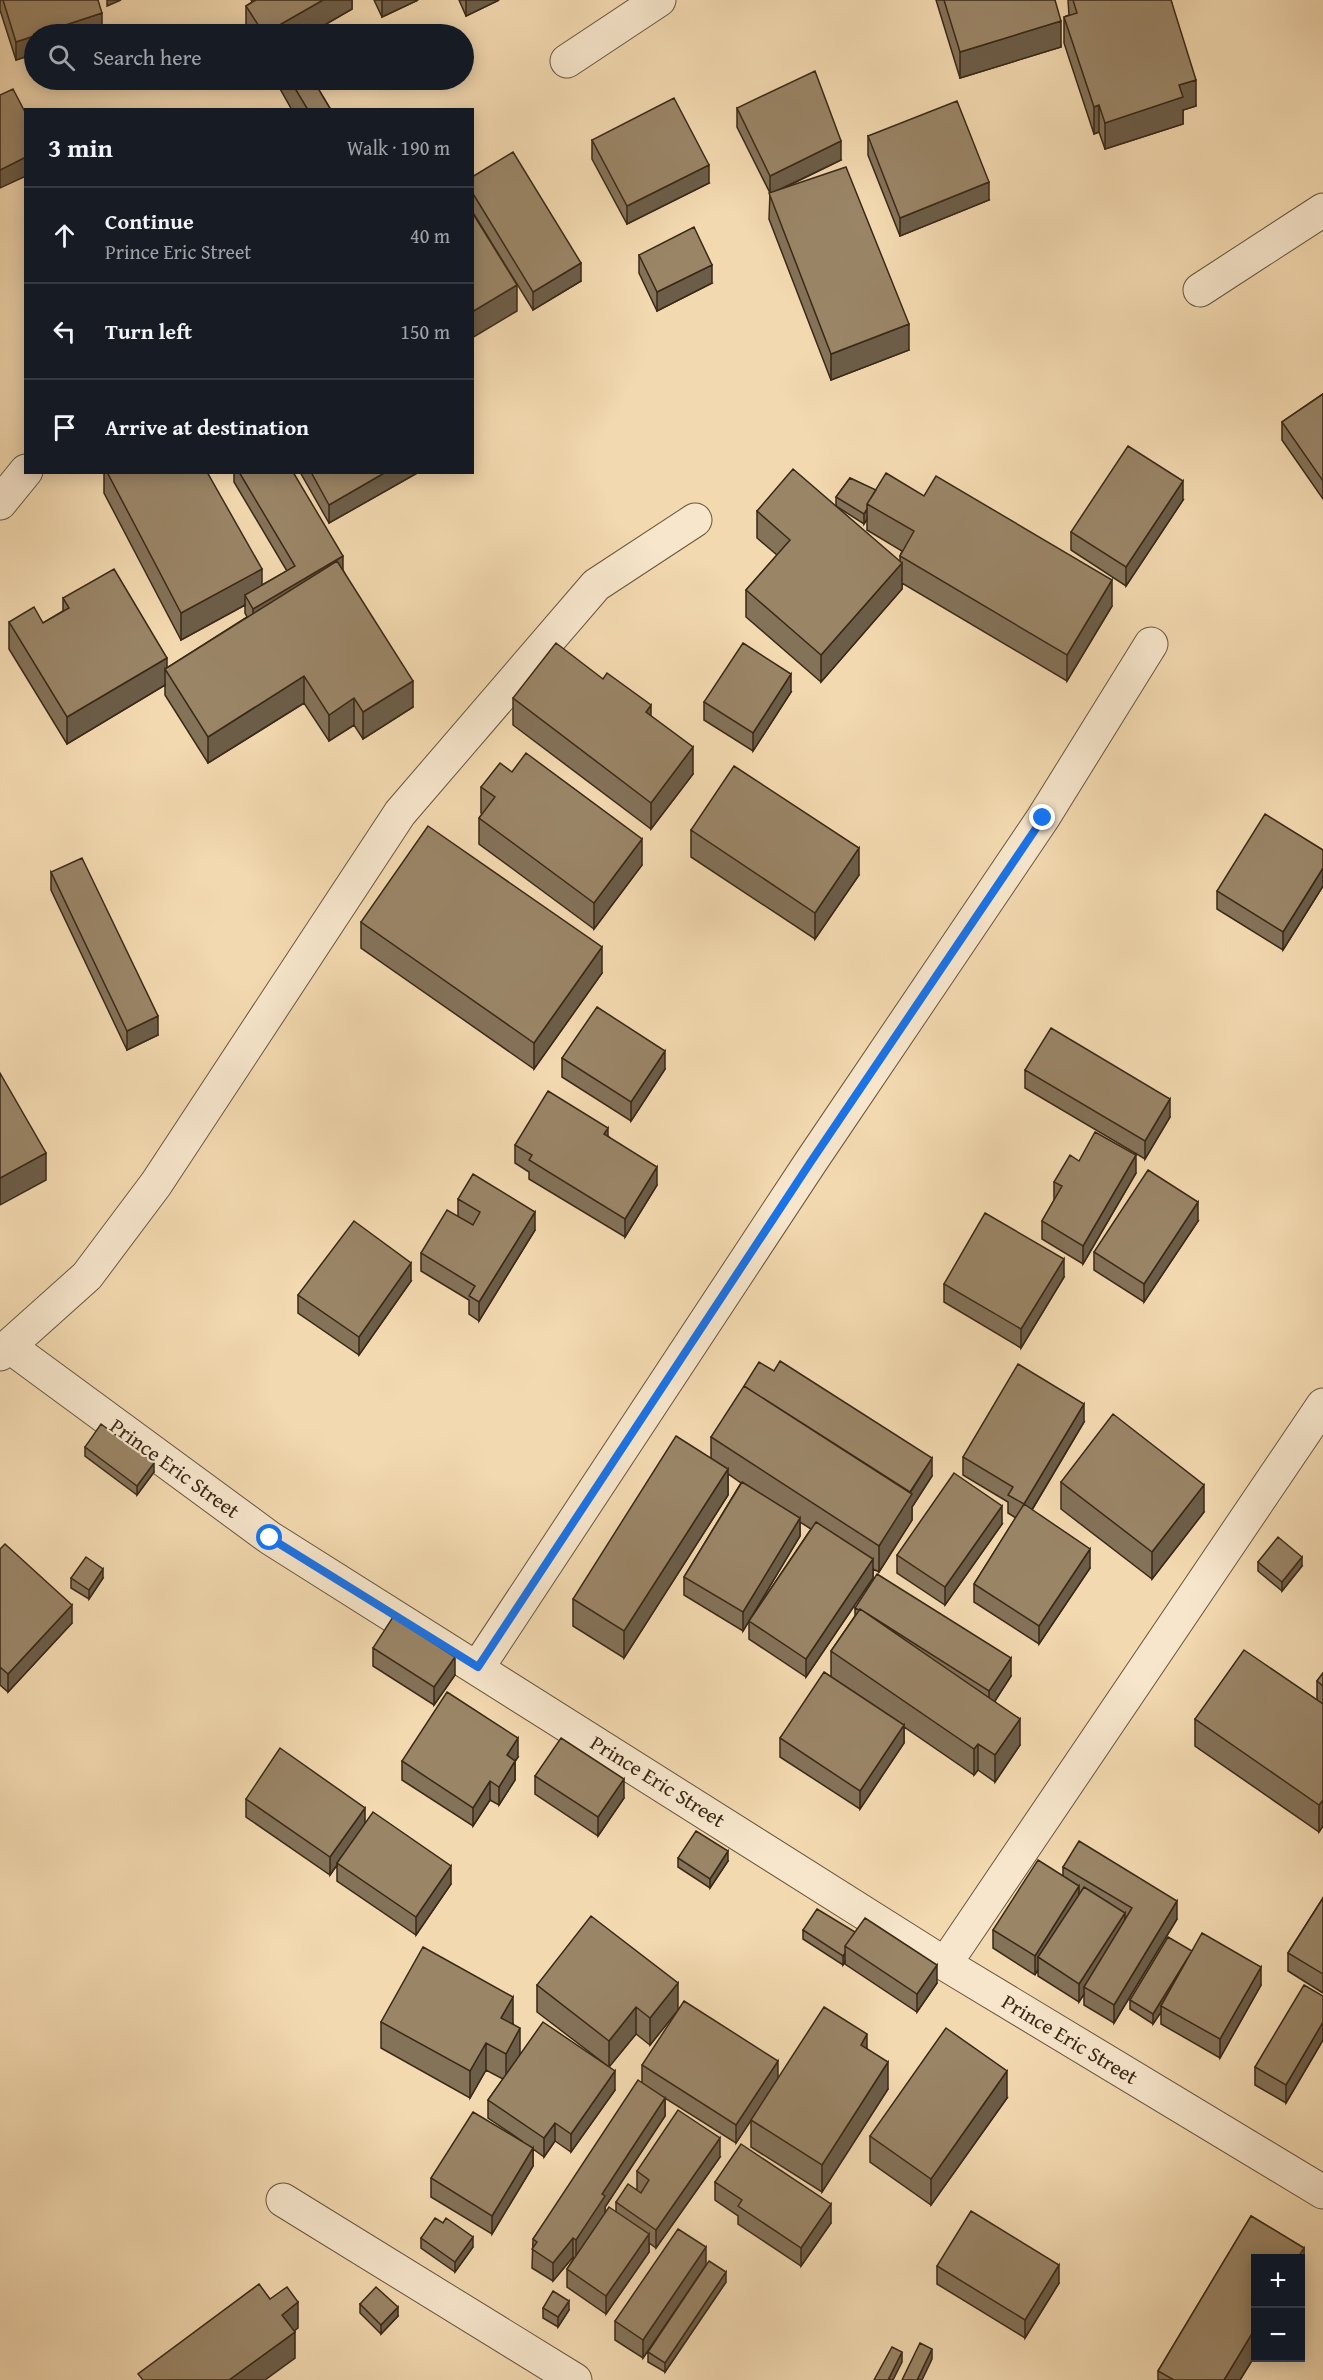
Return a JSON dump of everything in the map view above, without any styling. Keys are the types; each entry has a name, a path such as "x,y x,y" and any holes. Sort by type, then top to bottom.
{"street":[{"path":"567,62 659,0"},
{"path":"1200,290 1323,210"},
{"path":"0,503 23,473"},
{"path":"5,1350 87,1276 156,1184 400,813 596,585 695,520"},
{"path":"478,1667 803,1173 1043,818 1151,644"},
{"name":"Prince Eric Street","path":"5,1350 270,1538 478,1667 945,1964 1323,2192"},
{"path":"945,1964 1323,1405"},
{"path":"283,2200 575,2380"}],"building":[{"path":"3,0 98,0 102,13 68,24 24,24 24,39 16,42"},
{"path":"256,0 323,0 281,24 258,24 246,6"},
{"path":"944,0 1055,0 1061,21 960,52"},
{"path":"1073,0 1171,0 1196,80 1179,85 1183,97 1105,123 1099,105 1094,107 1064,17 1077,13"},
{"path":"815,71 841,141 770,176 737,108"},
{"path":"13,89 24,110 24,158 0,170 0,95"},
{"path":"296,90 319,90 330,108 307,108"},
{"path":"674,98 709,165 627,206 592,140"},
{"path":"957,101 989,182 900,218 868,136"},
{"path":"513,152 581,263 533,292 474,195 474,176"},
{"path":"846,167 909,324 831,354 769,193"},
{"path":"474,215 517,285 474,311"},
{"path":"694,227 712,265 657,292 639,255"},
{"path":"1323,394 1323,481 1282,422"},
{"path":"1128,446 1183,481 1126,567 1071,532"},
{"path":"793,469 902,563 821,655 746,590 790,540 757,511"},
{"path":"886,473 924,496 936,476 1112,580 1067,655 900,556 914,531 867,504"},
{"path":"108,474 208,474 262,569 181,613"},
{"path":"240,474 294,474 343,556 253,609 245,595 295,566"},
{"path":"312,474 383,474 329,505"},
{"path":"850,478 876,490 864,514 836,497"},
{"path":"337,561 413,681 363,712 354,698 329,715 304,676 208,737 165,669"},
{"path":"114,569 167,658 67,717 9,622 34,607 43,623 69,608 63,598"},
{"path":"556,643 603,679 607,673 651,705 646,712 693,747 651,803 513,698"},
{"path":"743,643 791,674 753,733 704,702"},
{"path":"526,753 642,839 594,903 479,818 495,797 481,787 500,763 512,772"},
{"path":"734,766 859,848 815,913 691,830"},
{"path":"1265,814 1323,850 1323,868 1283,932 1217,891"},
{"path":"428,826 602,947 534,1043 361,922"},
{"path":"82,858 158,1016 127,1031 51,872"},
{"path":"597,1007 665,1051 631,1102 562,1058"},
{"path":"1051,1028 1170,1099 1145,1141 1025,1070"},
{"path":"0,1073 46,1153 0,1178"},
{"path":"548,1091 608,1128 604,1134 657,1167 625,1219 529,1160 532,1155 515,1145"},
{"path":"1095,1132 1136,1155 1083,1246 1042,1221 1062,1186 1054,1182 1070,1155 1079,1161"},
{"path":"1148,1170 1198,1202 1144,1284 1094,1252"},
{"path":"473,1174 535,1212 479,1302 469,1296 475,1286 421,1253 447,1210 473,1225 480,1212 458,1199"},
{"path":"985,1213 1064,1259 1021,1329 944,1284"},
{"path":"354,1221 411,1263 359,1337 298,1295"},
{"path":"780,1361 932,1458 910,1492 744,1386 759,1362 774,1371"},
{"path":"1018,1364 1084,1404 1024,1504 1008,1495 1013,1487 963,1457"},
{"path":"744,1386 912,1494 879,1546 711,1437"},
{"path":"1113,1414 1204,1485 1152,1552 1061,1482"},
{"path":"101,1424 154,1463 137,1486 85,1447"},
{"path":"676,1436 728,1469 624,1631 573,1599"},
{"path":"954,1473 1002,1506 945,1587 897,1555"},
{"path":"742,1482 800,1518 743,1612 684,1577"},
{"path":"1024,1504 1090,1549 1039,1626 974,1584"},
{"path":"816,1522 873,1559 806,1659 749,1621"},
{"path":"1278,1537 1302,1557 1282,1582 1258,1562"},
{"path":"5,1544 72,1605 8,1674 0,1667 0,1549"},
{"path":"86,1557 103,1569 89,1590 71,1578"},
{"path":"877,1574 1011,1658 989,1691 855,1608"},
{"path":"860,1609 1020,1719 995,1755 978,1744 974,1749 831,1651"},
{"path":"393,1617 455,1657 434,1687 373,1648"},
{"path":"1244,1650 1323,1704 1323,1800 1319,1805 1195,1719"},
{"path":"824,1672 904,1725 860,1791 780,1738"},
{"path":"1323,1673 1323,1686 1317,1681"},
{"path":"447,1692 518,1738 507,1755 515,1761 499,1787 490,1781 473,1808 402,1761"},
{"path":"561,1738 624,1779 598,1817 535,1776"},
{"path":"280,1748 365,1808 330,1857 246,1799"},
{"path":"373,1812 451,1866 416,1917 337,1863"},
{"path":"696,1831 728,1851 710,1879 678,1858"},
{"path":"1079,1841 1177,1901 1114,2005 1084,1987 1132,1908 1063,1867"},
{"path":"1038,1860 1079,1886 1035,1956 993,1930"},
{"path":"1084,1887 1125,1913 1079,1984 1038,1957"},
{"path":"1323,1898 1323,1974 1288,1953"},
{"path":"817,1909 855,1932 845,1946 843,1956 803,1930"},
{"path":"591,1916 678,1983 650,2018 636,2007 609,2041 537,1985"},
{"path":"865,1918 937,1965 917,1994 845,1946"},
{"path":"1202,1933 1261,1967 1220,2039 1161,2006"},
{"path":"1168,1937 1192,1951 1153,2014 1130,2000"},
{"path":"423,1947 513,1997 501,2018 520,2028 506,2054 486,2043 470,2071 381,2022"},
{"path":"1304,1985 1323,1996 1323,2022 1286,2085 1255,2067"},
{"path":"684,2001 778,2061 736,2125 642,2065"},
{"path":"824,2007 867,2034 861,2045 888,2062 822,2165 751,2120"},
{"path":"543,2022 615,2071 571,2134 555,2123 544,2138 488,2100"},
{"path":"946,2028 1007,2071 931,2179 870,2136"},
{"path":"638,2080 665,2098 602,2194 605,2196 576,2240 573,2238 553,2263 532,2249 537,2242 533,2239"},
{"path":"678,2110 720,2138 656,2230 616,2202 628,2184 641,2193 649,2180 637,2171"},
{"path":"473,2112 533,2148 492,2216 431,2178"},
{"path":"741,2144 831,2204 801,2248 738,2206 742,2200 715,2182"},
{"path":"609,2207 649,2234 606,2296 567,2269"},
{"path":"971,2211 1059,2265 1025,2320 937,2266"},
{"path":"1251,2216 1304,2248 1300,2254 1251,2254 1251,2335 1224,2380 1174,2380 1158,2371"},
{"path":"435,2218 443,2223 446,2218 473,2237 455,2262 421,2238"},
{"path":"678,2229 706,2247 643,2340 615,2321"},
{"path":"709,2261 726,2272 665,2363 648,2352"},
{"path":"259,2284 270,2299 287,2287 298,2302 282,2315 295,2332 229,2380 143,2380 138,2374"},
{"path":"376,2287 398,2307 381,2325 360,2304"},
{"path":"553,2291 569,2301 558,2317 543,2308"},
{"path":"920,2343 932,2349 917,2380 902,2380"},
{"path":"892,2347 902,2352 888,2380 874,2380"}],"route":[{"path":"270,1538 478,1667 810,1163 1043,818"}]}
